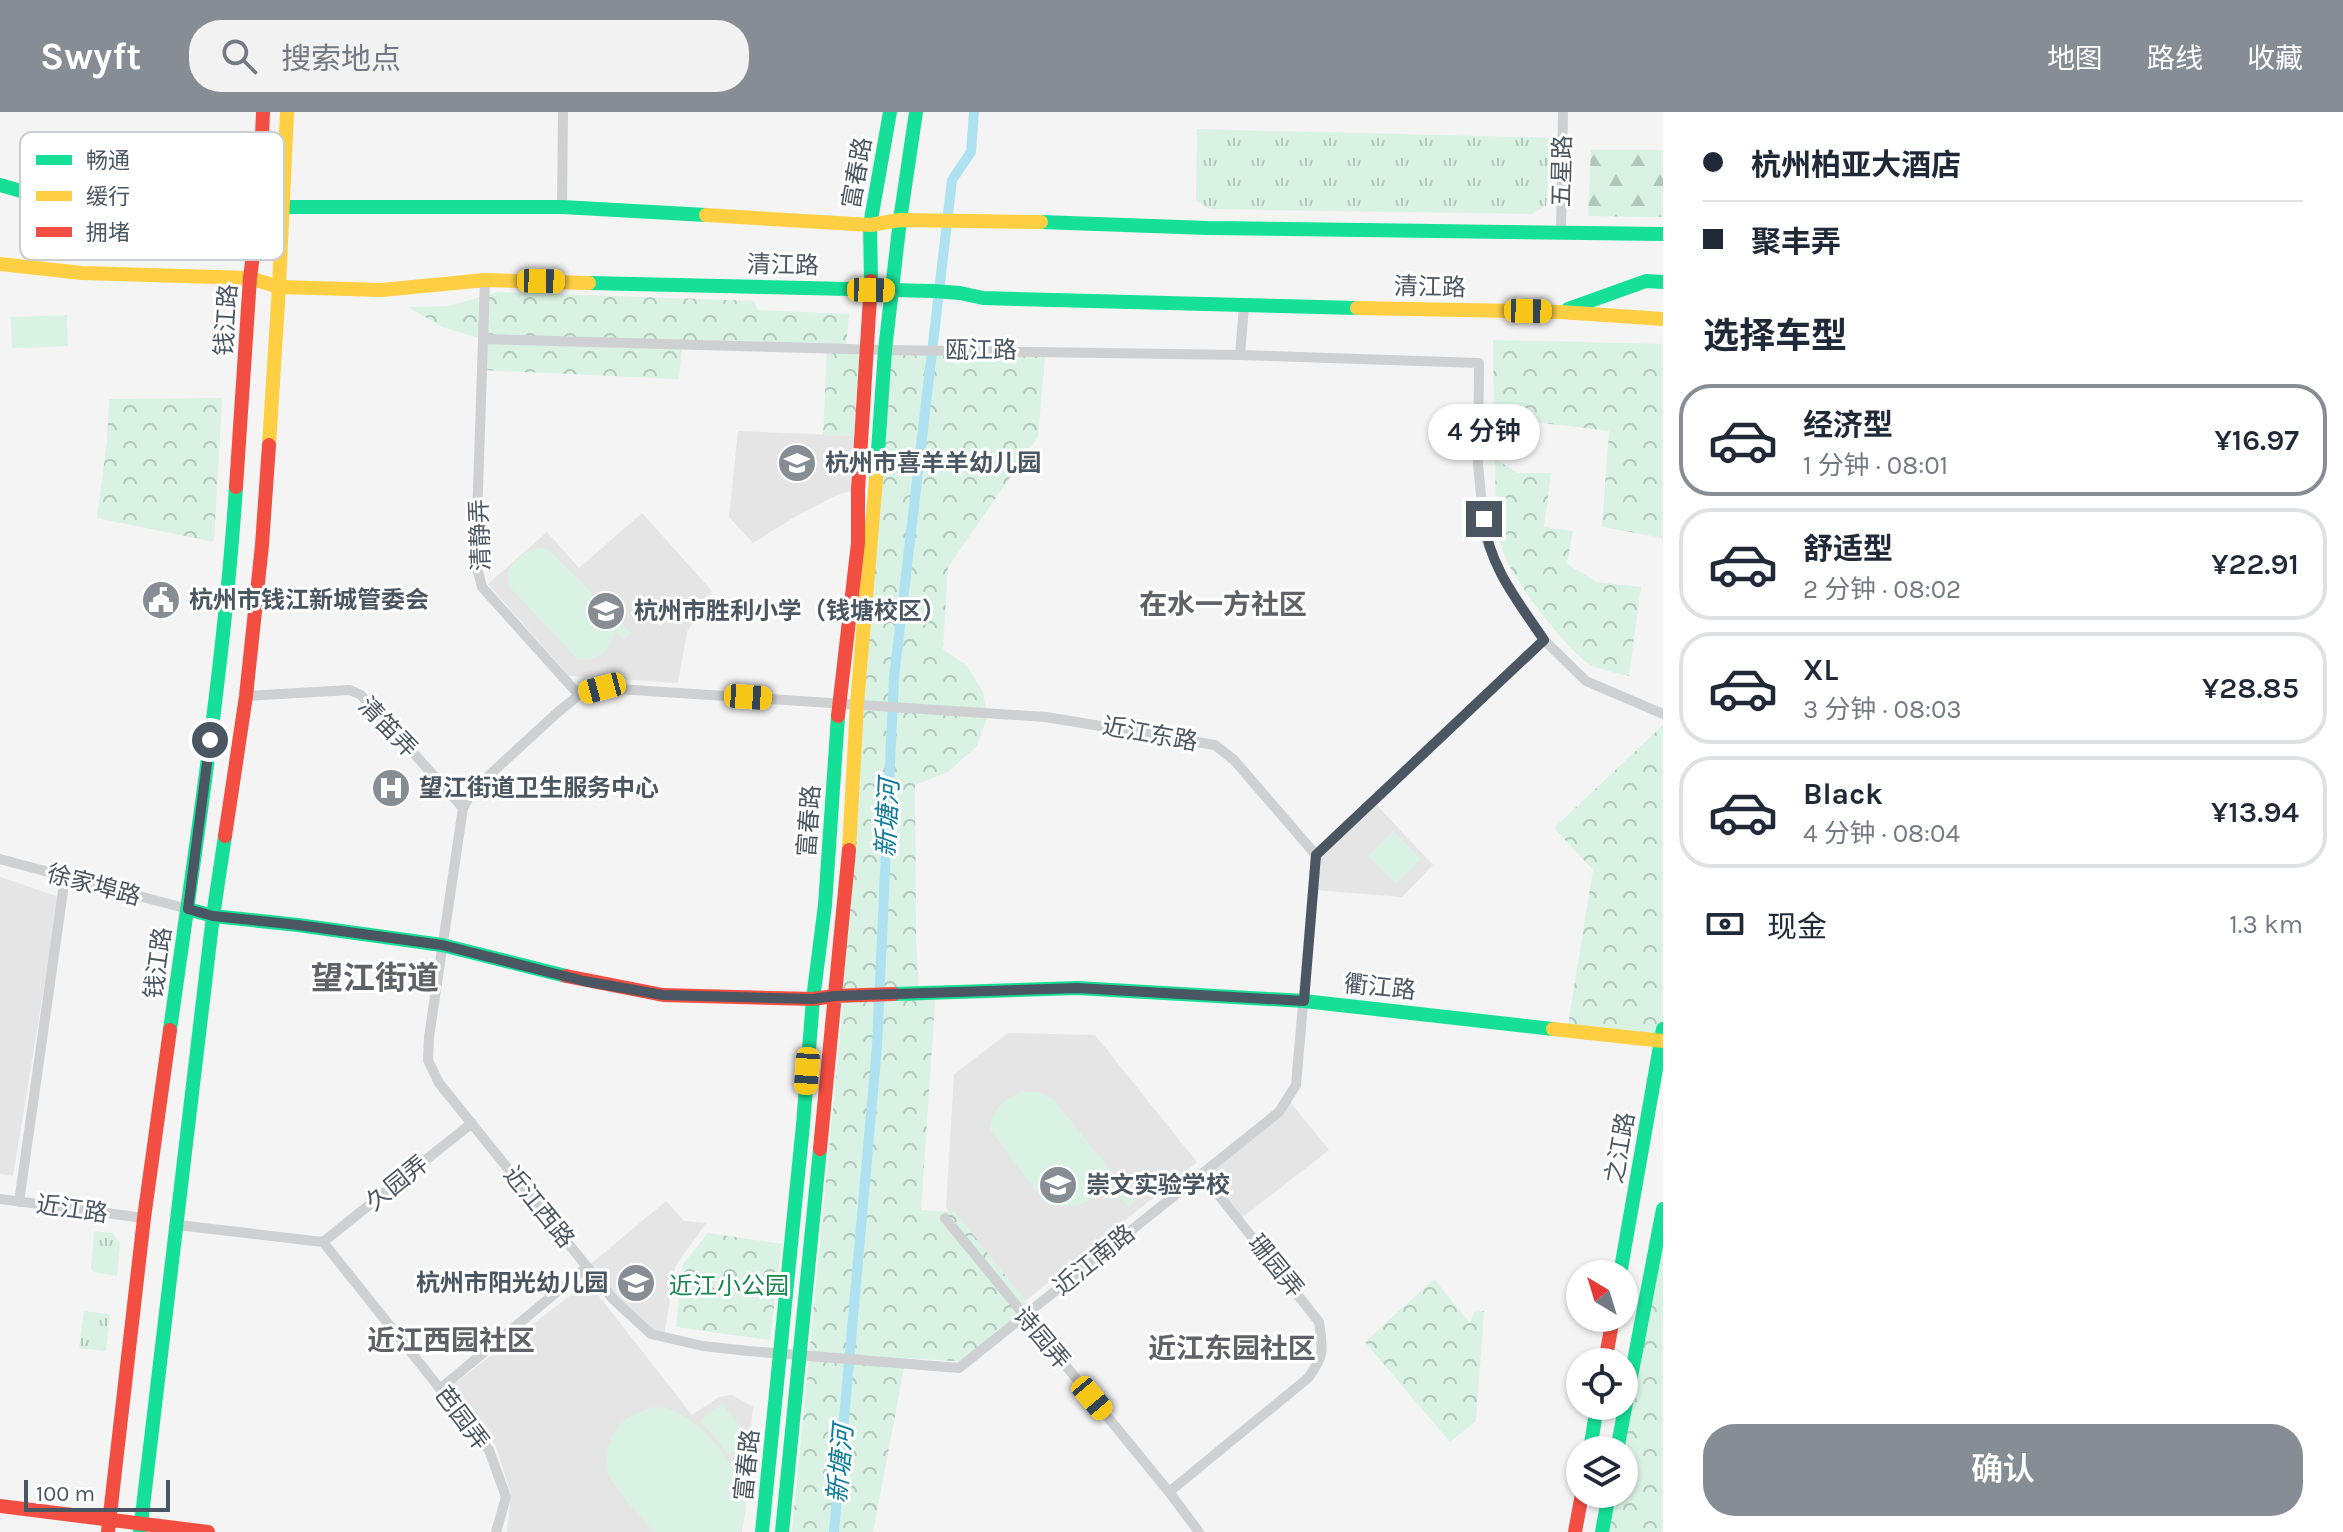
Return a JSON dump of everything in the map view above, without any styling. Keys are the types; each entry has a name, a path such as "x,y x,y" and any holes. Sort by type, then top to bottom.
{"main road":[{"name":"钱江路","path":"262,132 263,112"},
{"name":"钱江路","path":"284,169 287,112"},
{"name":"富春路","path":"762,1532 813,999 825,905 839,703 858,543 858,490 871,290 870,225 890,112"},
{"name":"富春路","path":"782,1532 849,851 857,704 885,350 916,112"},
{"name":"清江路","path":"0,185 20,191"},
{"name":"清江路","path":"284,207 562,207 870,225 900,220 1663,234"},
{"name":"钱江路","path":"109,1526 144,1218 188,909 232,552 252,260"},
{"name":"钱江路","path":"140,1528 213,916 246,696 262,545 280,260"},
{"name":"清江路","path":"0,264 82,273 250,278 279,287 382,290 485,280 893,290 983,298 1244,306 1560,312 1663,319"},
{"path":"1560,312 1646,281 1663,282"},
{"name":"衢江路","path":"188,909 213,916 442,945 584,981 663,995 813,999 1077,988 1304,1001 1662,1037"},
{"name":"之江路","path":"1622,1260 1662,1037"},
{"path":"1620,1436 1663,1209"},
{"path":"0,1506 109,1526 208,1532"},
{"path":"1575,1532 1579,1508"},
{"path":"1602,1532 1606,1508"}],"street":[{"path":"562,207 563,112"},
{"name":"五星路","path":"1561,231 1563,112"},
{"name":"清静弄","path":"485,280 477,568 482,587 579,695"},
{"path":"1240,355 1244,306"},
{"name":"瓯江路","path":"484,339 1479,363 1478,464 1485,537 1503,578 1544,640"},
{"path":"1304,1001 1316,855 1544,640 1586,681 1663,714"},
{"name":"近江东路","path":"579,695 602,688 1046,717 1215,745 1234,760 1316,855"},
{"name":"清笛弄","path":"246,696 350,690 361,695 463,808"},
{"path":"463,808 473,790 579,695"},
{"name":"近江西路","path":"463,808 428,1060 439,1083 613,1299 651,1334 703,1346 780,1352"},
{"name":"徐家埠路","path":"0,859 188,909"},
{"path":"19,1202 65,877"},
{"name":"近江南路","path":"780,1352 959,1368 1279,1112 1296,1085 1304,1001"},
{"name":"久园弄","path":"323,1242 472,1123"},
{"name":"珊园弄","path":"1169,1492 1308,1378 1320,1362 1322,1342 1319,1322 1202,1174"},
{"name":"近江路","path":"0,1199 144,1218"},
{"name":"诗园弄","path":"945,1218 1199,1532"},
{"path":"178,1225 323,1242"},
{"name":"芭园弄","path":"323,1242 489,1450 506,1497 496,1532"},
{"path":"441,1388 587,1267"}],"shaded area":[{"name":"杭州市喜羊羊幼儿园","path":"738,431 861,436 858,490 839,494 753,543 729,517"},
{"name":"杭州市胜利小学（钱塘校区）","path":"642,513 712,591 687,632 678,683 569,676 488,584 547,532 579,568"},
{"path":"1373,801 1433,865 1402,897 1313,890 1316,855"},
{"path":"0,877 59,897 13,1176 0,1174"},
{"name":"崇文实验学校","path":"1008,1033 1095,1035 1197,1162 1023,1303 946,1208 954,1074"},
{"path":"1287,1098 1329,1150 1239,1220 1202,1174"},
{"name":"杭州市阳光幼儿园","path":"666,1201 684,1221 706,1223 675,1267 664,1337 651,1334 587,1267"},
{"path":"588,1282 692,1415 719,1397 732,1395 753,1407 742,1532 507,1532 511,1495 496,1446 450,1387"}],"green space":[{"path":"1197,129 1552,138 1546,206 1532,214 1210,209 1196,201"},
{"path":"1591,150 1663,150 1663,217 1588,216"},
{"path":"498,292 754,301 758,310 849,314 846,348 868,348 861,436 823,435 827,348 682,344 679,379 482,370 483,339 442,327 408,307 449,306"},
{"path":"67,315 68,346 12,348 11,317"},
{"path":"1493,340 1663,344 1663,538 1602,527 1609,431 1494,417"},
{"path":"891,354 1045,355 1038,437 948,567 943,649 967,666 983,692 987,717 977,746 948,772 915,785 919,989 936,989 921,1210 955,1212 1034,1311 970,1362 906,1358 873,1532 792,1532 844,993 841,992"},
{"path":"222,398 214,542 97,518 109,399"},
{"path":"1495,459 1518,473 1551,473 1544,527 1573,531 1567,564 1597,582 1641,587 1629,676 1597,668 1583,659 1556,632 1517,578 1500,540"},
{"path":"539,548 549,550 631,633 624,639 614,631 610,644 602,654 591,659 577,659 508,585 509,571 516,560"},
{"path":"1663,725 1661,1040 1567,1030 1593,870 1554,828"},
{"path":"1393,831 1421,859 1396,884 1369,856"},
{"path":"1024,1091 1041,1093 1053,1099 1135,1201 1128,1206 1101,1176 1097,1194 1091,1199 1065,1206 1046,1204 990,1130 993,1116 1001,1105"},
{"path":"1663,1209 1663,1532 1602,1532 1606,1508 1638,1508 1638,1436 1626,1436 1629,1420 1638,1420 1638,1363"},
{"path":"94,1231 113,1233 120,1243 117,1276 93,1272"},
{"name":"近江小公园","path":"708,1233 782,1244 770,1340 676,1327 683,1264"},
{"path":"1434,1279 1470,1323 1474,1312 1484,1311 1476,1421 1450,1442 1365,1342"},
{"path":"84,1311 110,1314 106,1351 79,1348"},
{"path":"721,1403 750,1438 729,1455 701,1421"},
{"path":"659,1406 698,1426 746,1484 745,1515 740,1532 654,1532 613,1484 606,1459 614,1434 625,1420"}],"waterway":[{"name":"新塘河","path":"834,1532 877,1046 894,678 952,180 971,152 974,112"}],"traffic: fast":[{"path":"871,281 870,225 890,112"},
{"path":"876,479 885,350 916,112"},
{"path":"0,185 20,191"},
{"path":"284,207 562,207 706,215"},
{"path":"1041,222 1208,228 1663,234"},
{"path":"1568,309 1646,281 1663,282"},
{"path":"589,283 933,291 983,298 1357,308"},
{"path":"170,1030 216,691 236,487"},
{"path":"762,1532 813,999 825,905 838,716"},
{"path":"140,1532 225,836"},
{"path":"188,909 213,916 442,945 566,976"},
{"path":"894,994 1077,988 1304,1001 1553,1029"},
{"path":"1622,1260 1663,1029"},
{"path":"782,1532 820,1149"},
{"path":"1620,1436 1663,1209"},
{"path":"1592,1436 1595,1420"},
{"path":"1602,1532 1606,1508"}],"traffic: slow":[{"path":"284,178 287,112"},
{"path":"706,215 870,225 900,220 1041,222"},
{"path":"269,445 280,260"},
{"path":"0,264 82,273 250,278 279,287 382,290 485,280 589,283"},
{"path":"1357,308 1560,312 1663,319"},
{"path":"849,850 857,704 876,479"},
{"path":"1553,1029 1663,1041"}],"traffic: jam":[{"path":"262,132 263,112"},
{"path":"236,487 252,260"},
{"path":"838,716 858,543 858,490 871,281"},
{"path":"225,836 246,696 269,445"},
{"path":"820,1149 849,850"},
{"path":"566,976 663,995 813,999 894,994"},
{"path":"108,1532 144,1218 170,1030"},
{"path":"1608,1348 1610,1332"},
{"path":"0,1506 208,1532"},
{"path":"1575,1532 1579,1508"}],"place":[{"name":"杭州市喜羊羊幼儿园","path":"797,463"},
{"name":"杭州市钱江新城管委会","path":"161,600"},
{"name":"杭州市胜利小学（钱塘校区）","path":"606,611"},
{"name":"望江街道卫生服务中心","path":"391,788"},
{"name":"崇文实验学校","path":"1058,1185"},
{"name":"杭州市阳光幼儿园","path":"636,1283"}],"district":[{"name":"在水一方社区","path":"1223,604"},
{"name":"望江街道","path":"375,978"},
{"name":"近江西园社区","path":"451,1340"},
{"name":"近江东园社区","path":"1232,1348"}],"route":[{"path":"210,740 188,909 213,916 442,945 584,981 663,995 813,999 1077,988 1304,1001 1316,855 1544,640 1503,578 1485,537 1484,519"}]}
